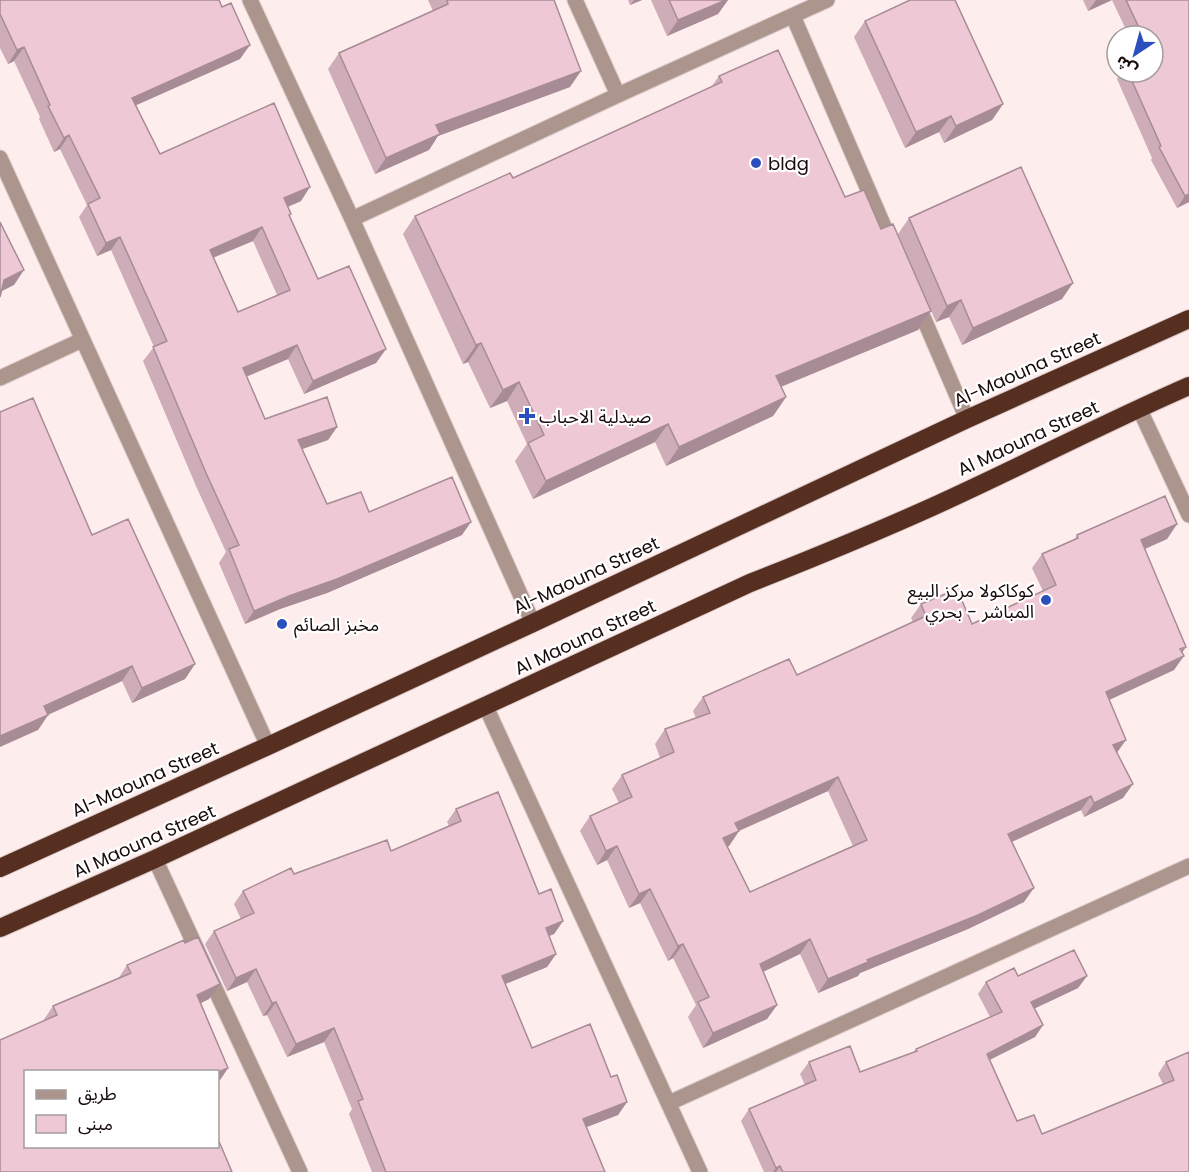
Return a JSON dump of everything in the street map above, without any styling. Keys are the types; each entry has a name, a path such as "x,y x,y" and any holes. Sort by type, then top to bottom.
{"highway":[{"name":"Al-Maouna Street","path":"0,868 533,623 967,419 1189,319"},
{"name":"Al Maouna Street","path":"0,928 155,860 750,583 848,545 1189,386"}],"street":[{"path":"250,0 352,219 533,623"},
{"path":"575,0 618,95"},
{"path":"352,219 827,0"},
{"path":"793,16 896,256"},
{"path":"0,158 268,746"},
{"path":"910,288 967,419"},
{"path":"0,378 82,340"},
{"path":"1139,408 1189,515"},
{"path":"486,707 700,1172"},
{"path":"155,860 300,1172"},
{"path":"669,1103 1189,866"}],"building":[{"path":"0,0 219,0 222,7 231,3 250,45 132,98 160,154 274,103 310,187 284,198 291,214 289,215 318,279 349,266 386,349 313,381 297,345 243,368 265,419 327,397 337,427 298,440 327,504 361,492 369,512 452,477 471,522 337,579 254,611 229,549 239,545 153,347 167,341 120,237 106,243 88,204 100,198 69,135 64,138 24,47 17,50 0,14","holes":["262,227 290,290 238,312 210,250"]},
{"path":"447,0 554,0 581,71 436,125 440,134 386,158 339,53 448,4"},
{"path":"669,0 726,0 678,20"},
{"path":"910,0 955,0 1003,104 956,126 951,116 916,132 865,21"},
{"path":"1126,0 1189,0 1189,194 1185,196 1159,147 1161,146 1133,84 1165,84 1165,24 1137,24"},
{"path":"778,50 845,197 864,190 881,229 893,224 931,311 776,376 786,397 679,447 668,424 546,481 528,443 544,435 519,382 503,390 481,343 476,345 415,216 510,173 513,178 722,82 719,76"},
{"path":"1021,167 1073,283 973,328 961,300 947,306 909,218"},
{"path":"0,222 24,270 4,280 0,297"},
{"path":"33,398 92,535 128,519 195,664 142,688 132,666 44,706 48,715 0,736 0,412"},
{"path":"1165,496 1177,524 1141,540 1186,647 1180,649 1184,656 1106,692 1126,740 1113,745 1133,784 1094,803 1091,796 1008,834 1034,888 978,915 867,960 868,962 828,979 810,939 760,964 777,1005 713,1033 698,1002 709,997 683,944 678,946 650,889 639,894 617,846 606,851 590,816 632,797 622,775 674,752 665,729 710,713 703,697 789,659 797,675 926,616 921,604 957,589 972,624 1056,585 1042,554 1078,538 1077,535","holes":["838,777 867,840 750,892 723,838 739,831 735,823"]},
{"path":"498,792 539,894 551,889 563,921 546,928 556,954 502,976 532,1048 590,1024 611,1077 617,1075 627,1102 583,1119 605,1172 386,1172 358,1101 363,1099 334,1028 296,1044 276,1002 272,1003 256,969 236,978 214,931 254,913 243,891 291,868 294,874 387,840 391,851 461,821 456,809"},
{"path":"198,937 220,984 197,995 228,1068 219,1072 24,1070 24,1148 219,1148 219,1141 232,1172 0,1172 0,1040 57,1015 53,1006 131,973 127,965 184,940 185,943"},
{"path":"1074,950 1087,976 1031,1002 1043,1025 987,1054 1017,1121 1034,1115 1042,1134 1174,1080 1166,1062 1189,1052 1189,1172 783,1172 780,1166 776,1168 749,1109 816,1080 809,1062 850,1046 860,1072 917,1051 916,1049 1002,1012 986,982 1014,968 1018,976"}],"place":[{"name":"bldg","path":"756,163"},
{"name":"صيدلية الاحباب","path":"527,416"},
{"name":"كوكاكولا مركز البيع المباشر - بحري","path":"1046,600"},
{"name":"مخبز الصائم","path":"282,624"}]}
